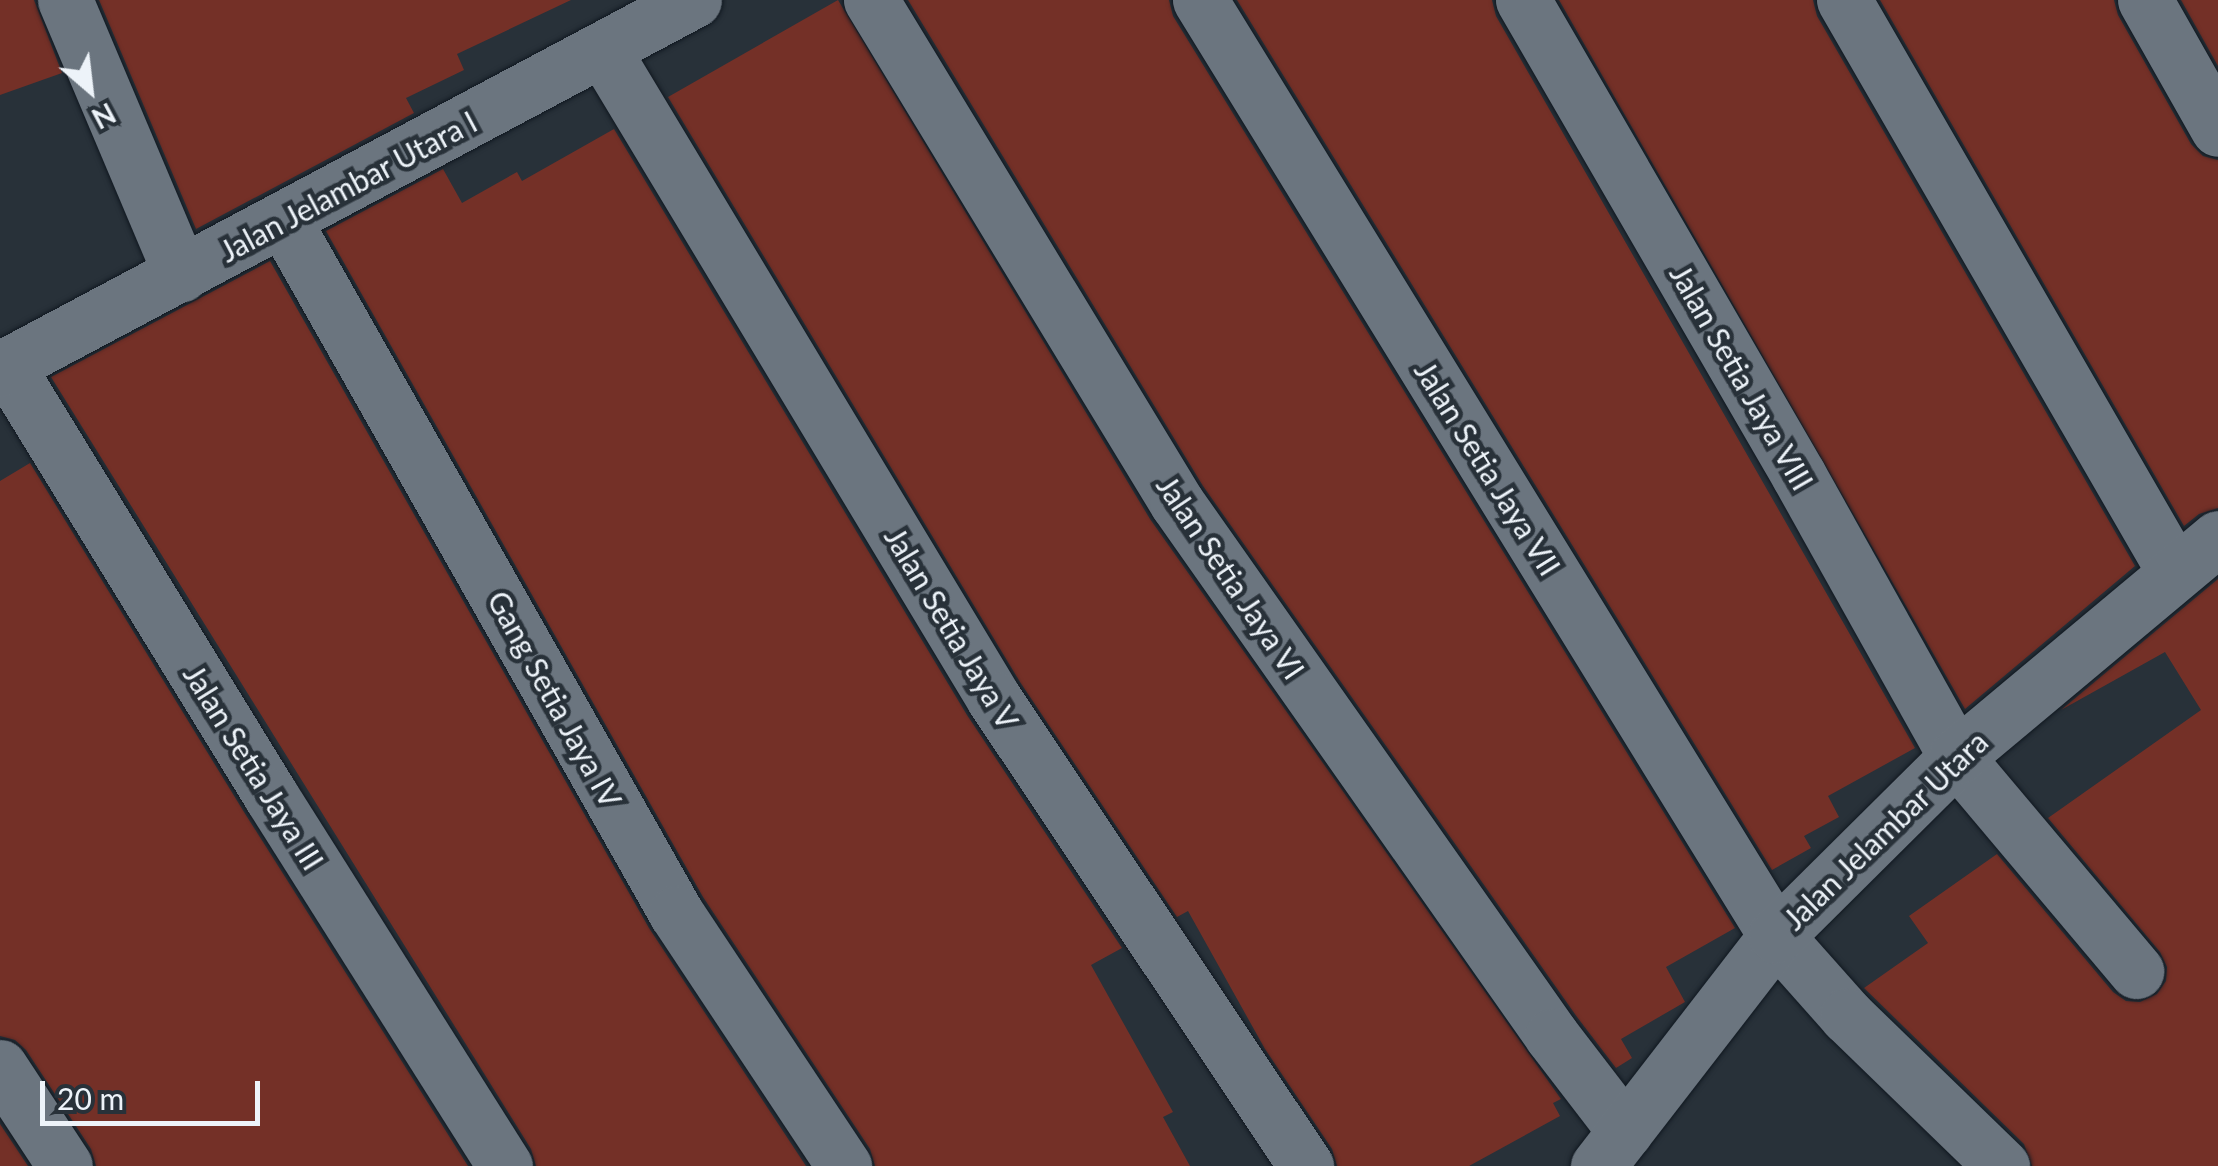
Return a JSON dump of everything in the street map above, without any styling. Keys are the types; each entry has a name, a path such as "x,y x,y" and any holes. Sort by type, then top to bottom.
{"street":[{"path":"65,0 182,274"},
{"name":"Jalan Jelambar Utara I","path":"4,368 284,221 612,63 694,0"},
{"name":"Jalan Setia Jaya VI","path":"870,0 1177,502 1541,1020 1612,1149"},
{"name":"Jalan Setia Jaya VII","path":"1200,0 1776,936 1847,1016 2002,1166"},
{"name":"Jalan Setia Jaya VIII","path":"1523,0 1799,476 1956,758 2136,971"},
{"path":"1844,0 2174,571"},
{"path":"2145,0 2218,129"},
{"name":"Jalan Setia Jaya V","path":"612,63 994,700 1306,1166"},
{"name":"Gang Setia Jaya IV","path":"284,221 676,913 844,1166"},
{"name":"Jalan Setia Jaya III","path":"4,368 505,1166"},
{"name":"Jalan Jelambar Utara","path":"1612,1149 1776,936 1956,758 2174,571 2218,538"},
{"path":"0,1067 65,1166"}],"building":[{"path":"0,0 34,0 62,73 0,95"},
{"path":"99,0 571,0 457,54 464,70 406,98 414,113 196,229"},
{"path":"838,0 1150,519 1561,1099 1553,1103 1560,1116 1469,1166 1337,1166 1332,1149 1265,1049 1188,911 1177,917 1020,682 668,97"},
{"path":"908,0 1169,0 1173,16 1735,928 1666,967 1685,1002 1621,1039 1632,1058 1616,1068 1577,1017 1203,486"},
{"path":"1237,0 1492,0 1496,16 1915,748 1828,796 1839,817 1804,836 1811,848 1772,870"},
{"path":"1559,0 1813,0 1817,16 2135,566 1965,709"},
{"path":"1880,0 2114,0 2118,15 2191,144 2203,156 2218,160 2218,508 2199,514 2184,526"},
{"path":"2181,0 2218,0 2218,66"},
{"path":"614,129 967,715 1122,948 1091,965 1173,1112 1163,1117 1190,1166 875,1166 870,1149 703,897 326,231 443,169 462,203 517,172 522,181"},
{"path":"270,261 649,928 806,1166 536,1166 531,1149 51,377"},
{"path":"30,463 468,1166 96,1166 91,1149 26,1050 15,1040 0,1036 0,481"},
{"path":"2218,579 2218,1166 2032,1166 2024,1144 1864,988 1928,943 1909,916 1997,854 2113,992 2126,1001 2140,1002 2157,994 2166,981 2167,967 2160,952 2048,818 2201,710 2165,652 2061,710"},
{"path":"0,1124 28,1166 0,1166"}]}
